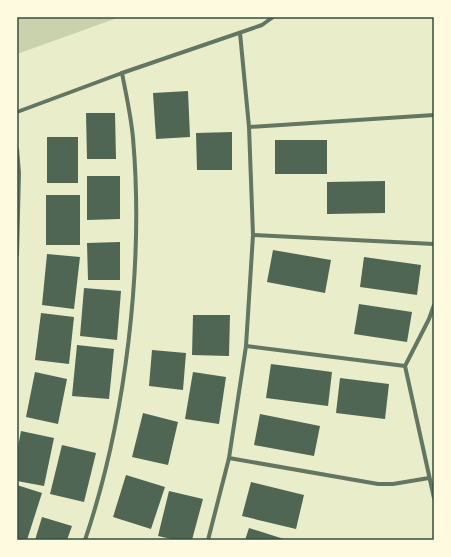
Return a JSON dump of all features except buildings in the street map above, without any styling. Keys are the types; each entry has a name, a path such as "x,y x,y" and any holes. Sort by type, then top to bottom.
{"street":[{"path":"17,112 122,72 262,25 273,17"},
{"path":"208,540 229,458 246,346 253,235 249,127 240,33"},
{"path":"85,540 96,508 115,424 128,343 136,213 133,145 122,72"},
{"path":"249,127 434,115"},
{"path":"17,150 19,173 17,255"},
{"path":"253,235 434,244"},
{"path":"434,305 429,320 404,366 434,498"},
{"path":"246,346 404,366"},
{"path":"229,458 378,484 393,484 429,478"}],"green space":[{"path":"17,17 120,17 17,54"}]}
